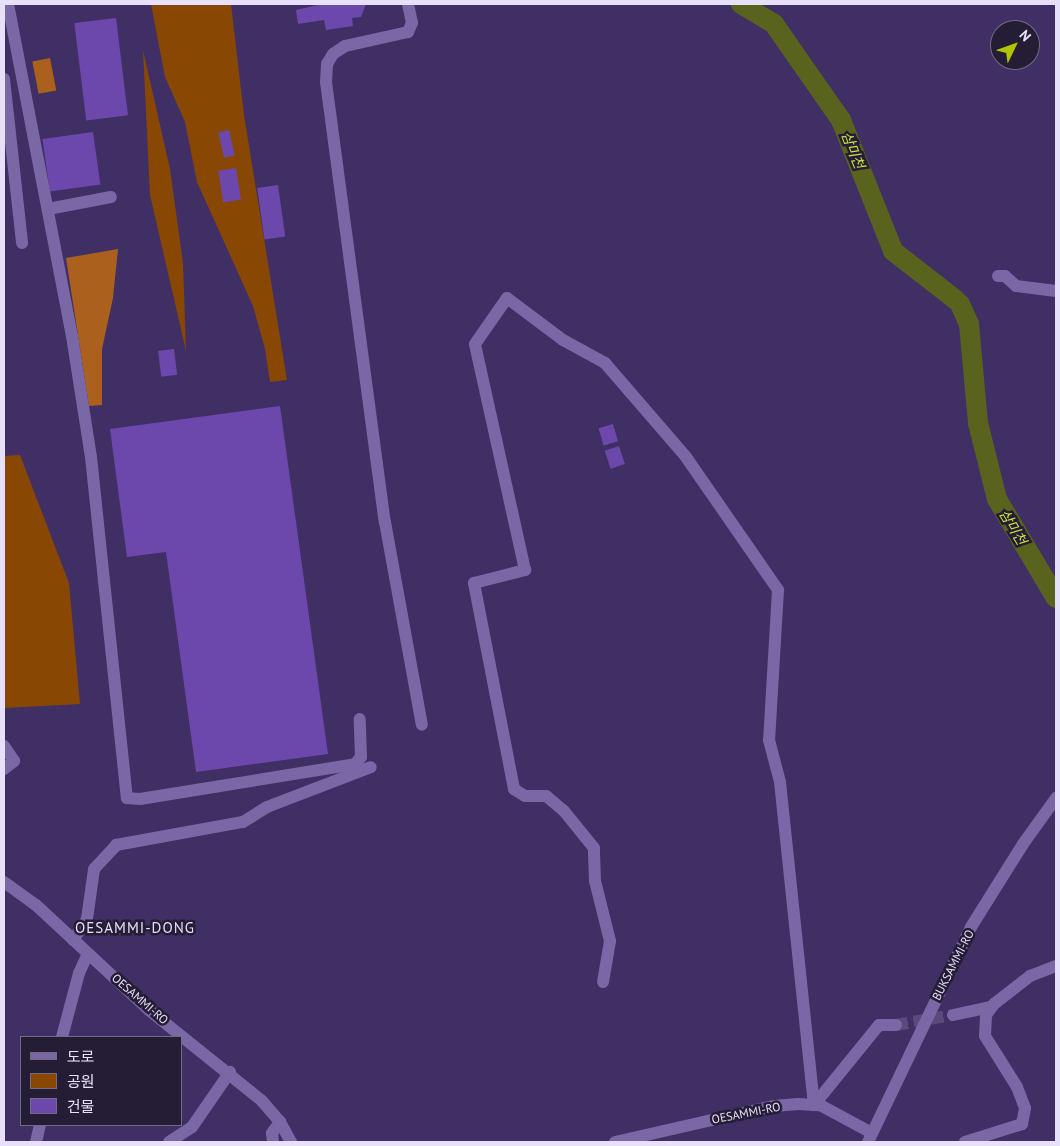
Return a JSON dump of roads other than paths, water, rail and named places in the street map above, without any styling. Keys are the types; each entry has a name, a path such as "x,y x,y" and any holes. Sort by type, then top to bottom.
{"street":[{"path":"8,4 48,208 90,457 128,798 140,799 355,764 362,757 360,719"},
{"path":"408,4 412,23 408,32 345,46 333,54 327,64 326,82 385,522 422,725"},
{"path":"4,79 22,243"},
{"path":"48,208 111,197"},
{"path":"998,276 1005,276 1016,286 1056,291"},
{"path":"603,982 610,941 597,888 594,848 564,811 546,796 525,796 514,789 474,583 525,570 475,344 507,298 556,336 606,363 686,457 778,590 769,740 780,782 814,1105"},
{"path":"4,746 14,761 4,769"},
{"path":"73,940 87,919 94,869 116,846 243,822 266,807 371,767"},
{"name":"BUKSAMMI-RO","path":"870,1138 971,927 1022,844 1056,798"},
{"name":"OESAMMI-RO","path":"4,882 36,905 149,1010 230,1072 262,1101 280,1122 291,1142"},
{"path":"62,1036 79,972 88,954"},
{"path":"965,1142 1022,1124 1025,1108 1017,1087 985,1036 986,1015 992,1007 1030,976 1056,966"},
{"path":"953,1015 992,1007"},
{"path":"814,1105 879,1025 896,1025"},
{"path":"169,1142 192,1127 230,1072"},
{"name":"OESAMMI-RO","path":"615,1142 774,1106 814,1105 870,1138"},
{"path":"273,1142 272,1134 280,1122"},
{"path":"36,1142 40,1126"}],"waterway":[{"name":"삼미천","path":"741,4 774,24 841,120 893,251 956,300"},
{"name":"삼미천","path":"960,304 969,324 978,423 997,499 1056,598"}],"tunnel":[{"path":"896,1025 953,1015"}],"district":[{"name":"OESAMMI-DONG","path":"135,928"}]}
